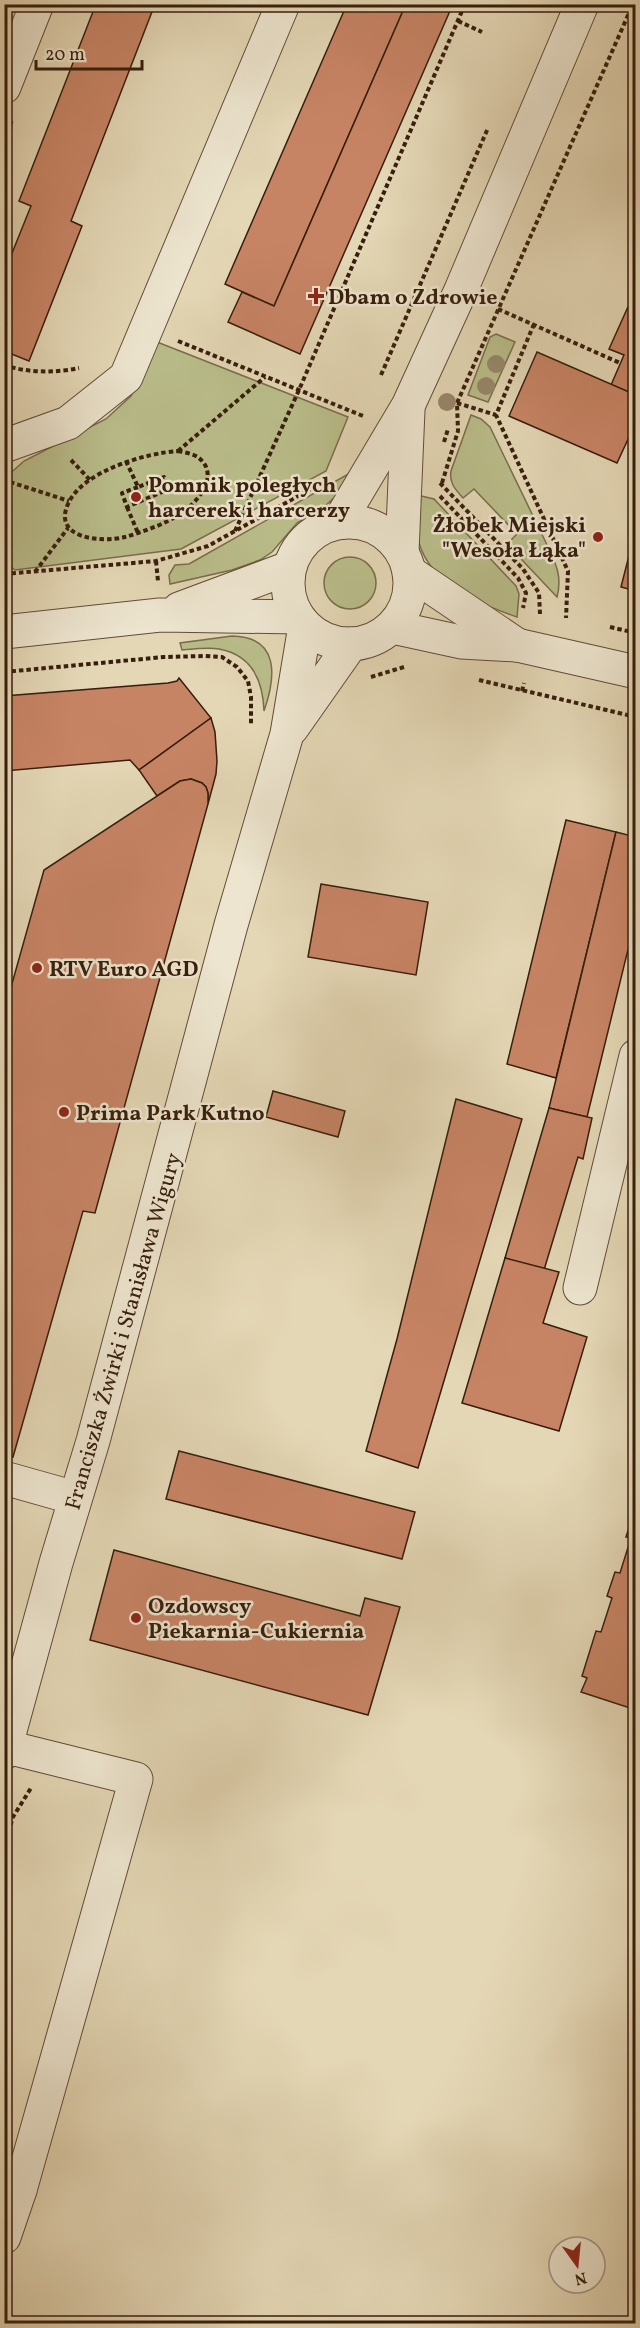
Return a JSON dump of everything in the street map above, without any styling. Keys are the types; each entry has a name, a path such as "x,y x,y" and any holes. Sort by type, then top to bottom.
{"street":[{"path":"4,87 37,4"},
{"path":"4,446 68,423 126,377 283,4"},
{"path":"339,522 408,406 461,290 582,4"},
{"path":"408,406 404,478 406,562 410,592 403,611 392,627 373,639 351,644 334,642 319,636 302,622 292,607 287,588 289,568 299,547 316,531 339,522 353,522 381,531 393,540 406,562 517,645"},
{"path":"160,615 289,568"},
{"path":"4,632 160,615 302,622"},
{"name":"Franciszka Żwirki i Stanisława Wigury","path":"5,1750 158,1204 231,925 287,734 302,622"},
{"path":"392,627 460,642 517,645 636,672"},
{"name":"Franciszka Żwirki i Stanisława Wigury","path":"287,734 351,644"},
{"path":"580,1288 623,1160 636,1056"},
{"path":"4,1478 75,1498"},
{"path":"4,2237 12,2189 136,1779 5,1750"}],"path":[{"path":"234,532 299,390 465,4"},
{"path":"442,484 458,430 457,403 634,5"},
{"path":"458,21 482,32"},
{"path":"377,383 492,121"},
{"path":"498,309 620,363"},
{"path":"496,416 534,324"},
{"path":"142,338 165,336 299,390 363,416 360,426"},
{"path":"4,365 15,369 62,372 81,367"},
{"path":"177,451 265,377"},
{"path":"457,403 496,416 568,571 566,618"},
{"path":"177,451 199,458 206,466 208,478 196,501 179,515 138,533 114,540 94,540 78,535 68,528 65,517 69,501 92,481 126,461 162,452 177,451"},
{"path":"126,461 138,487"},
{"path":"127,507 169,489 164,477 122,494 127,507 138,533"},
{"path":"404,478 442,484 523,569 539,593 540,615"},
{"path":"4,574 156,561 208,546 328,479"},
{"path":"4,480 69,501"},
{"path":"35,572 68,528"},
{"path":"4,672 164,657 222,657 237,667 248,681 252,697 250,725"},
{"path":"364,684 371,677 396,668 412,666"},
{"path":"477,680 636,717"}],"green space":[{"path":"496,334 515,342 488,402 468,395 490,337"},
{"path":"157,342 348,417 326,471 181,549 15,570 5,562 5,478 24,461 106,419 131,396"},
{"path":"471,415 481,419 490,427 549,549 558,572 557,597 507,544 517,534 474,489 463,498 453,486 451,471"},
{"path":"350,473 336,496 324,507 297,523 272,552 260,560 232,570 170,584 169,575 175,565 189,564"},
{"path":"417,495 434,499 516,586 519,594 517,617 474,600 456,589 427,561 419,543 415,521"},
{"path":"345,557 355,557 364,561 372,569 376,583 372,597 364,605 355,609 345,609 336,605 328,597 324,588 324,578 328,569 336,561"},
{"path":"232,636 248,638 259,643 266,651 272,673 264,711 261,690 254,671 240,657 215,648 182,650 180,643"}],"building":[{"path":"96,4 155,4 71,221 82,226 29,361 4,351 4,273 31,206 19,201"},
{"path":"347,4 406,4 274,306 225,284"},
{"path":"406,4 453,4 300,354 228,322 242,292 274,306"},
{"path":"636,289 636,395 611,385 624,355 609,349"},
{"path":"537,352 636,395 636,422 617,463 509,416"},
{"path":"636,528 636,591 621,587"},
{"path":"179,678 211,718 139,770 130,760 4,771 4,696 168,683 177,681"},
{"path":"211,718 215,732 217,761 208,804 206,787 191,779 180,781 157,796 139,770"},
{"name":"Prima Park Kutno","path":"191,779 206,787 208,804 95,1213 83,1211 13,1457 4,1455 4,1012 44,870 180,781"},
{"path":"566,820 616,832 556,1078 507,1064"},
{"path":"616,832 636,837 636,917 587,1117 549,1108"},
{"path":"321,884 428,902 416,975 308,957"},
{"path":"273,1091 345,1111 338,1137 266,1117"},
{"path":"456,1099 522,1119 418,1468 366,1451 397,1339"},
{"path":"549,1108 592,1118 583,1159 578,1157 544,1270 505,1258"},
{"path":"505,1258 559,1272 543,1323 587,1337 559,1431 462,1403"},
{"path":"179,1451 415,1512 402,1559 166,1499"},
{"path":"634,1512 636,1513 636,1710 581,1692 587,1678 582,1676 596,1631 601,1632 612,1598 607,1596 615,1572 620,1573 631,1538 626,1537"},
{"path":"114,1550 360,1616 365,1598 400,1607 368,1715 90,1640"}],"place":[{"name":"Dbam o Zdrowie","path":"316,296"},
{"name":"Pomnik poległych harcerek i harcerzy","path":"136,497"},
{"name":"Żłobek Miejski \"Wesoła Łąka\"","path":"598,537"},
{"name":"RTV Euro AGD","path":"37,968"},
{"name":"Prima Park Kutno","path":"64,1112"},
{"name":"Ozdowscy Piekarnia-Cukiernia","path":"136,1618"}]}
